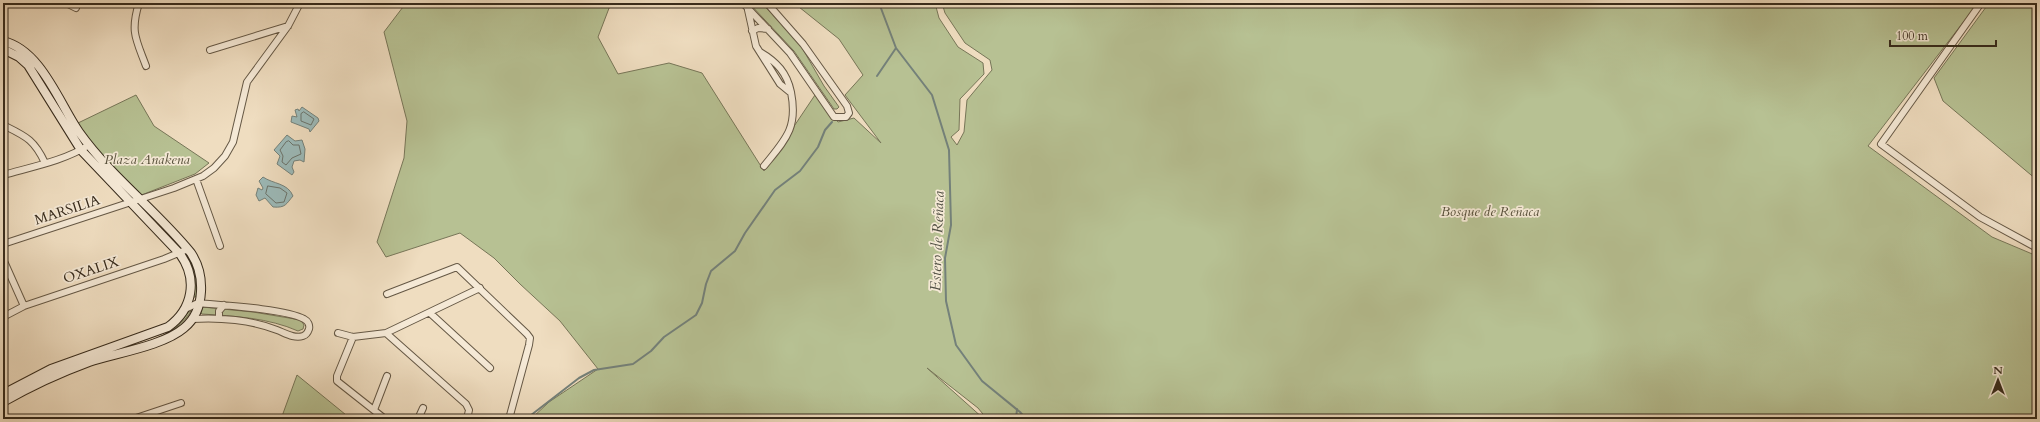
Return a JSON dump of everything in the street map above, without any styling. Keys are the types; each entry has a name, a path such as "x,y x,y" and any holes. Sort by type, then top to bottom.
{"street":[{"path":"66,3 76,8"},
{"path":"139,3 133,33 146,66"},
{"name":"MARSILIA","path":"3,244 139,200 196,179 214,168 230,149 236,134 243,96 248,82 288,26 300,3"},
{"path":"743,3 790,54 834,117 846,117 849,113 847,106 803,44 767,3"},
{"path":"1981,3 1881,144 1980,217 2037,248"},
{"path":"748,9 754,42 780,84 791,93"},
{"path":"210,50 288,26"},
{"path":"752,31 758,28 768,29"},
{"path":"3,41 19,47 35,62 88,145 139,200 188,249 196,260 201,278 201,290 192,319 181,331 157,341 52,372 3,402"},
{"path":"3,49 19,57 28,65 81,150 180,254 188,266 191,280 190,295 185,309 178,319 163,330 52,372 3,394"},
{"path":"760,52 773,60 781,68 788,79 794,110 790,131 764,166"},
{"path":"3,125 28,137 37,147 44,163"},
{"path":"3,175 81,150 88,145"},
{"path":"196,179 220,246"},
{"name":"OXALIX","path":"3,316 24,306 180,254 188,249"},
{"path":"3,259 24,306"},
{"path":"387,294 454,267 461,269 530,338 508,419"},
{"path":"338,333 353,337 386,333 480,288"},
{"path":"185,309 198,303 224,305 299,317 306,320 309,329 307,333 302,336 291,336 264,326 209,318 192,319"},
{"path":"219,319 219,311 224,305"},
{"path":"430,313 490,368"},
{"path":"386,333 466,404 470,410 467,419"},
{"path":"353,337 336,379 385,419"},
{"path":"374,410 387,376"},
{"path":"133,419 181,403"},
{"path":"418,419 423,408"}],"green space":[{"name":"Bosque de Reñaca","path":"406,3 611,3 598,37 618,74 669,63 702,73 764,171 815,95 838,122 854,118 881,143 845,95 863,75 839,39 794,3 935,3 939,18 958,47 983,63 984,74 960,99 959,130 951,137 957,145 964,132 967,100 992,70 990,60 965,43 945,13 942,3 1978,3 1868,146 1992,237 2037,256 2037,419 987,419 978,408 927,368 984,419 531,419 549,402 598,369 560,321 494,258 460,233 386,257 377,242 404,158 407,121 384,32"},
{"path":"749,3 762,3 801,46 824,86 839,107 837,109 834,109 794,51"},
{"path":"1989,3 2037,3 2037,180 1943,101 1934,78"},
{"name":"Plaza Anakena","path":"136,95 154,126 209,163 195,174 139,196 92,146 78,123"},
{"path":"187,254 195,269 197,279 196,296 193,298 194,278 186,256"},
{"path":"202,307 253,312 301,320 304,325 303,329 298,331 263,320 202,314"},
{"path":"192,309 185,320 178,325 188,313"},
{"path":"158,338 126,349 100,353"},
{"path":"297,375 351,419 281,419"}],"water":[{"path":"302,107 318,118 319,121 310,132 309,129 291,122 292,116 297,117 295,110 298,109 299,111"},
{"path":"287,135 295,141 302,140 305,149 304,162 300,160 294,161 292,167 294,172 292,175 277,164 280,156 274,150"},
{"path":"263,177 284,186 291,192 293,196 285,205 281,207 273,207 265,198 259,201 256,195 258,188 262,190 263,188 259,181"}],"waterway":[{"name":"Estero de Reñaca","path":"879,3 896,48 932,95 949,150 951,225 945,258 946,301 956,345 982,381 1020,412 1026,419"},
{"path":"877,76 896,48"},
{"path":"526,419 579,378 594,370 633,364 651,351 664,337 696,315 702,303 706,284 711,271 735,251 745,233 775,190 800,171 818,147 825,130 832,122"},
{"name":"Estero de Reñaca","path":"1016,419 1017,409"}]}
